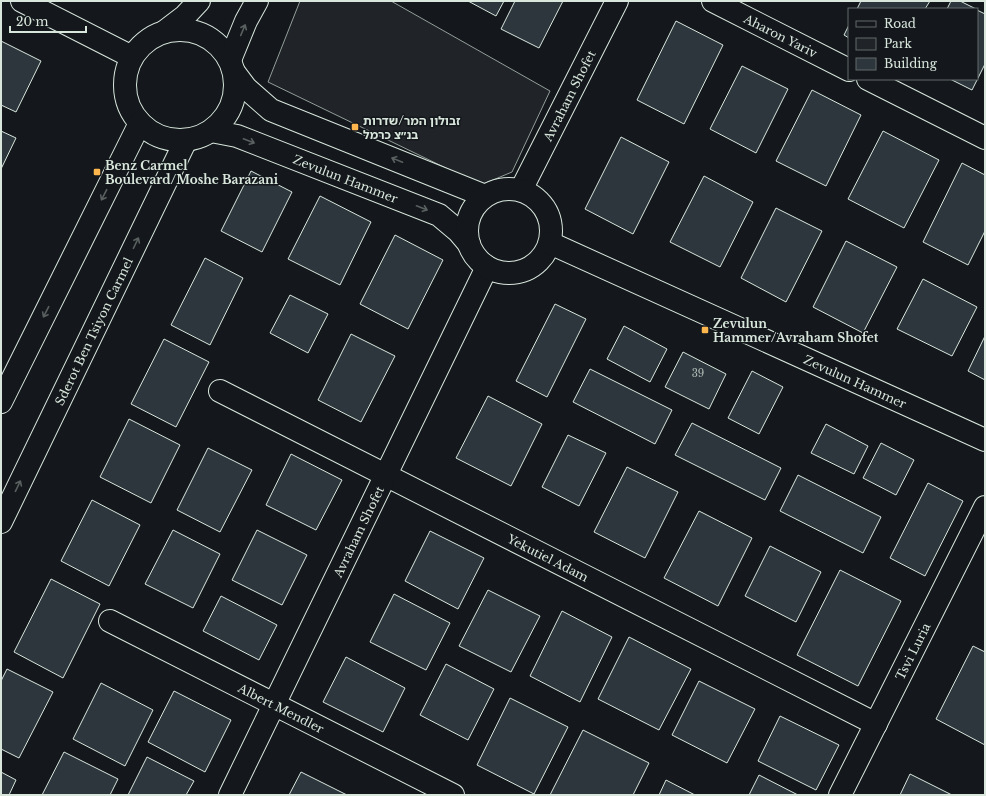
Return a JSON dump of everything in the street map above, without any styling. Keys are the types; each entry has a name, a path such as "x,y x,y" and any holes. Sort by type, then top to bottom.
{"street":[{"path":"22,1 132,57"},
{"path":"164,32 185,16 199,1"},
{"path":"257,1 246,21 232,66 236,89 232,105 224,120 211,131 199,137 186,140 169,139 153,134 140,123 130,108 125,91 126,73 132,57 151,37 164,32 179,29 194,31 209,37 221,47 232,66 246,88 271,110 485,196"},
{"name":"Avraham Shofet","path":"522,190 617,1"},
{"name":"Aharon Yariv","path":"713,1 848,69"},
{"path":"870,80 985,138"},
{"path":"1,402 140,123"},
{"name":"Zevulun Hammer","path":"211,131 237,136 439,215 458,231 469,244"},
{"name":"Sderot Ben Tsiyon Carmel","path":"1,522 186,140"},
{"path":"509,188 522,190 533,196 543,205 549,217 552,230 550,243 536,264 524,270 512,273 499,272 487,267 476,257 469,244 467,231 469,217 475,205 485,196 496,190 509,188"},
{"name":"Zevulun Hammer","path":"550,243 985,440"},
{"name":"Avraham Shofet","path":"230,795 487,267"},
{"name":"Yekutiel Adam","path":"220,392 876,724"},
{"name":"Tsvi Luria","path":"840,795 985,507"},
{"name":"Albert Mendler","path":"110,621 453,795"}],"green space":[{"path":"300,1 391,1 550,91 512,172 481,185 268,82"}],"building":[{"path":"468,1 504,1 496,16"},
{"path":"515,1 563,1 539,48 501,29"},
{"path":"861,1 930,1 926,8 858,8"},
{"path":"951,1 960,1 974,8 948,8"},
{"path":"978,10 985,14 985,64 978,78"},
{"path":"676,21 723,45 684,124 637,100"},
{"path":"848,27 848,37 844,35"},
{"path":"1,41 41,61 16,112 1,105"},
{"path":"742,66 788,89 756,153 710,129"},
{"path":"952,80 977,80 972,90"},
{"path":"812,90 861,115 826,186 776,161"},
{"path":"1,131 16,138 1,169"},
{"path":"883,131 939,160 904,228 848,199"},
{"path":"621,137 669,162 633,234 585,209"},
{"path":"962,163 985,175 985,231 968,265 923,242"},
{"path":"251,171 292,192 262,252 221,231"},
{"path":"704,176 753,202 720,267 670,242"},
{"path":"320,196 371,222 340,285 288,259"},
{"path":"776,208 822,231 786,302 741,278"},
{"path":"395,235 443,260 408,329 360,304"},
{"path":"846,241 897,267 863,333 813,307"},
{"path":"205,258 243,278 210,345 171,325"},
{"path":"923,279 977,307 952,356 897,329"},
{"path":"290,295 328,314 308,353 270,333"},
{"path":"555,304 586,319 547,397 516,381"},
{"path":"624,326 667,349 650,382 607,359"},
{"path":"351,334 395,356 361,422 318,400"},
{"path":"985,336 985,380 968,371"},
{"path":"164,339 209,362 176,427 131,404"},
{"path":"683,352 726,374 709,409 665,387"},
{"path":"590,369 672,410 655,444 573,402"},
{"path":"752,371 783,387 759,434 728,418"},
{"path":"488,396 542,424 511,486 456,458"},
{"path":"129,419 180,445 151,503 100,477"},
{"path":"692,423 781,468 765,500 675,455"},
{"path":"826,424 868,446 854,474 811,453"},
{"path":"568,435 606,453 579,506 542,487"},
{"path":"881,443 914,460 896,495 863,478"},
{"path":"208,448 252,470 220,532 177,510"},
{"path":"291,454 342,480 316,530 266,505"},
{"path":"627,467 678,492 645,558 594,532"},
{"path":"798,475 881,517 863,553 780,511"},
{"path":"928,483 963,501 925,576 890,558"},
{"path":"92,500 140,525 109,586 61,561"},
{"path":"699,511 752,538 718,606 664,578"},
{"path":"173,530 220,554 193,608 145,584"},
{"path":"257,530 307,555 282,605 232,580"},
{"path":"430,531 484,558 458,609 405,581"},
{"path":"770,546 821,572 796,622 745,596"},
{"path":"840,570 901,601 858,686 797,655"},
{"path":"51,579 100,604 63,678 14,652"},
{"path":"488,590 540,616 511,672 459,646"},
{"path":"394,594 450,623 426,670 370,642"},
{"path":"221,596 277,625 259,660 203,631"},
{"path":"562,611 612,637 580,702 530,676"},
{"path":"629,637 691,669 659,730 598,699"},
{"path":"973,646 985,652 985,745 936,719"},
{"path":"346,657 405,688 383,732 323,702"},
{"path":"446,664 494,689 468,740 420,715"},
{"path":"7,669 53,692 19,758 1,749 1,681"},
{"path":"699,681 755,709 727,763 672,735"},
{"path":"101,683 153,710 125,766 73,739"},
{"path":"174,691 231,720 205,772 148,742"},
{"path":"510,698 568,727 534,794 477,765"},
{"path":"780,716 839,745 816,790 758,761"},
{"path":"583,730 649,763 633,795 550,795"},
{"path":"64,752 118,779 110,795 42,795"},
{"path":"147,757 194,781 186,795 128,795"},
{"path":"1,772 16,780 9,795 1,795"},
{"path":"301,772 347,795 289,795"},
{"path":"910,774 952,795 900,795"},
{"path":"759,775 798,795 749,795"},
{"path":"666,780 695,795 659,795"}],"place":[{"name":"זבולון המר/שדרות בנ״צ כרמל","path":"355,127"},
{"name":"Benz Carmel Boulevard/Moshe Barazani","path":"97,172"},
{"name":"Zevulun Hammer/Avraham Shofet","path":"705,330"}]}
